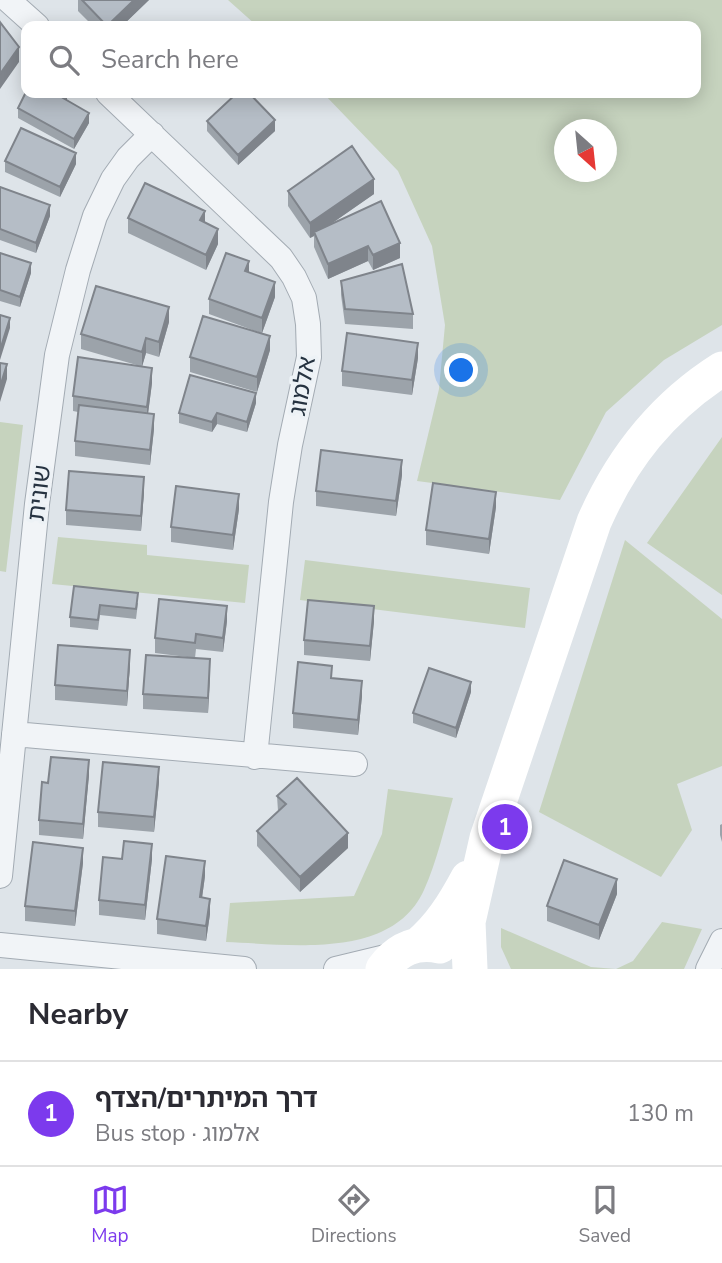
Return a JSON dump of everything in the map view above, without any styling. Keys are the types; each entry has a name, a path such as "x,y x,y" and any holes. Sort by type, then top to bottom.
{"street":[{"path":"8,0 31,21"},
{"name":"אלמוג","path":"113,98 281,258 304,298 309,357 290,444 281,502 255,757"},
{"name":"שונית","path":"0,876 37,504 57,355 78,270 95,216 113,178 152,134"},
{"path":"470,969 468,922 487,838 581,553 608,490 627,459 664,414 722,369"},
{"path":"14,734 355,764"},
{"path":"398,956 431,934 445,917 487,838"},
{"path":"708,969 722,941"},
{"path":"336,969 398,956 427,943 444,946 457,953 470,969"},
{"path":"0,945 244,969"}],"green space":[{"path":"228,0 722,0 722,325 664,360 606,412 560,500 417,481 439,389 445,325 432,246 398,171 328,98 701,98 701,21 251,21"},
{"path":"0,422 23,425 6,572 0,571"},
{"path":"722,437 722,595 647,543"},
{"path":"58,537 147,545 147,555 249,565 245,603 52,584"},
{"path":"625,540 722,619 722,766 677,784 692,830 661,877 539,812"},
{"path":"305,560 530,588 525,628 300,600"},
{"path":"388,789 453,798 429,879 409,913 388,928 364,938 336,943 279,945 226,942 230,903 354,896 382,834"},
{"path":"662,922 702,929 684,969 616,969 633,961"},
{"path":"501,928 591,967 616,969 511,969 501,947"}],"building":[{"path":"82,0 134,0 112,21 102,21"},
{"path":"0,22 19,47 0,74"},
{"path":"23,98 63,98 89,113 74,139 18,108"},
{"path":"232,98 254,98 275,120 238,155 207,121"},
{"path":"21,128 76,153 60,187 5,161"},
{"path":"352,146 374,179 310,223 288,191"},
{"path":"145,183 205,211 200,220 218,229 206,255 128,218"},
{"path":"0,187 50,205 36,243 0,229"},
{"path":"381,201 400,243 373,255 368,246 328,264 314,232"},
{"path":"0,253 31,263 20,297 0,290"},
{"path":"226,253 249,261 245,271 275,282 262,318 209,299"},
{"path":"402,264 413,314 345,309 341,281"},
{"path":"96,286 169,307 159,342 146,338 142,352 81,334"},
{"path":"0,315 10,318 0,350"},
{"path":"203,316 270,336 257,377 190,357"},
{"path":"347,333 418,343 412,380 342,371"},
{"path":"78,357 152,368 147,407 73,396"},
{"path":"0,363 7,364 0,387"},
{"path":"190,375 256,393 247,422 217,413 212,422 179,413"},
{"path":"79,405 154,414 150,450 75,441"},
{"path":"321,450 402,460 396,501 316,491"},
{"path":"69,471 144,477 141,516 66,510"},
{"path":"433,483 496,492 489,539 426,530"},
{"path":"176,486 239,494 233,535 171,527"},
{"path":"74,586 138,593 136,609 100,605 98,620 70,617"},
{"path":"159,599 227,606 223,638 196,634 195,643 155,638"},
{"path":"308,600 374,606 370,646 304,640"},
{"path":"58,645 130,650 127,691 55,685"},
{"path":"146,655 210,659 208,698 143,694"},
{"path":"298,662 332,666 331,678 362,681 358,720 293,713"},
{"path":"429,668 471,682 456,728 413,713"},
{"path":"51,757 89,760 83,824 39,820 42,782 48,783"},
{"path":"103,762 159,767 154,817 98,812"},
{"path":"297,778 348,833 300,877 257,831 286,804 277,796"},
{"path":"124,841 152,844 145,905 99,900 103,857 122,859"},
{"path":"33,842 83,848 75,911 25,906"},
{"path":"166,856 205,861 200,897 210,899 206,926 157,919"},
{"path":"564,860 617,879 599,925 547,906"}],"place":[{"name":"דרך המיתרים/הצדף","path":"505,827"}]}
